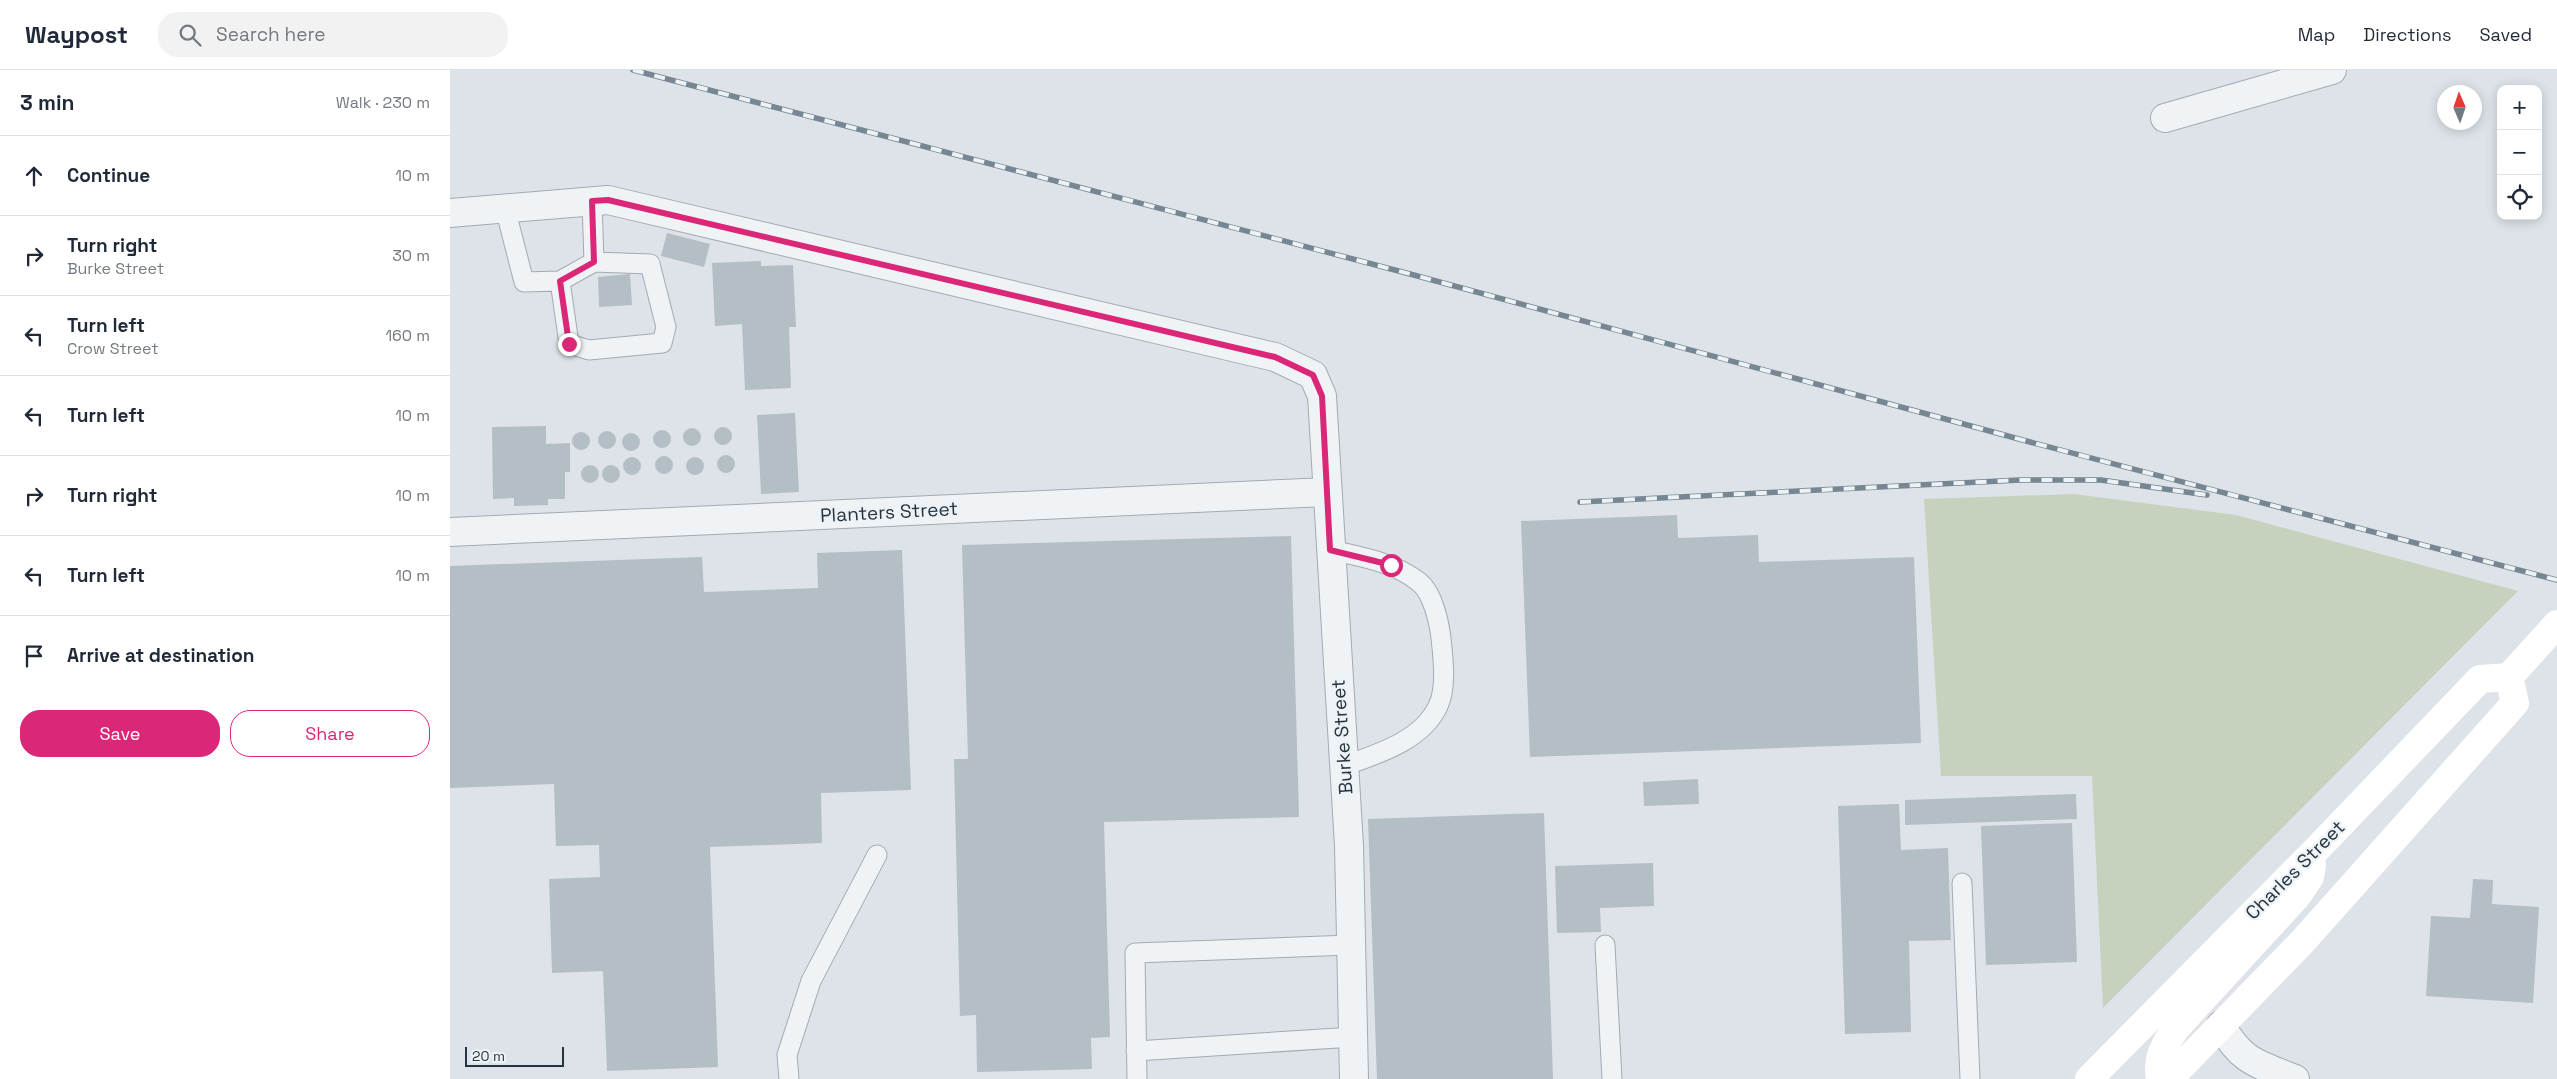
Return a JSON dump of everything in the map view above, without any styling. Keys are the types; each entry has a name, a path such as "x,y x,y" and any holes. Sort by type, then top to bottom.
{"main road":[{"path":"2168,1079 2303,940 2515,703 2509,677 2557,624"},
{"name":"Charles Street","path":"2089,1079 2315,852 2480,679 2509,677"},
{"path":"2160,1079 2160,1058 2164,1044 2176,1028 2297,896 2310,877 2315,852"}],"street":[{"path":"2166,118 2332,70"},
{"name":"Burke Street","path":"592,201 608,200 1275,357 1313,375 1322,396 1349,846 1354,1079"},
{"path":"450,213 592,201"},
{"name":"Planters Street","path":"450,532 1327,492"},
{"path":"2221,1025 2239,1052 2253,1063 2295,1079"}],"lane":[{"path":"592,201 594,262"},
{"path":"505,208 524,282 560,281 594,262 650,264 666,327 662,343 589,350 569,344 560,281"},
{"path":"1330,550 1391,565 1421,583 1438,616 1444,668 1439,705 1424,727 1388,750 1344,766"},
{"path":"789,1079 787,1055 811,981 877,855"},
{"path":"1962,884 1970,1079"},
{"path":"1137,1079 1135,953 1351,945"},
{"path":"1605,945 1612,1079"},
{"path":"1136,1051 1353,1037"}],"green space":[{"path":"2074,494 2236,515 2518,591 2103,1008 2092,776 1941,776 1924,499"}],"building":[{"path":"667,233 710,244 704,267 661,256"},
{"path":"761,261 761,266 793,265 796,327 789,327 791,388 745,390 742,324 715,326 712,263"},
{"path":"630,274 632,305 599,307 598,277"},
{"path":"795,413 799,492 761,494 757,415"},
{"path":"546,426 546,444 570,443 570,472 565,472 565,499 548,499 548,505 514,506 514,498 493,499 492,427"},
{"path":"723,427 729,430 732,436 729,442 723,445 717,442 714,436 717,430"},
{"path":"692,428 698,431 701,437 698,443 692,446 686,443 683,437 686,431"},
{"path":"662,430 668,433 671,439 668,445 662,448 656,445 653,439 656,433"},
{"path":"607,431 613,434 616,440 613,446 607,449 601,446 598,440 601,434"},
{"path":"581,432 587,435 590,441 587,447 581,450 575,447 572,441 575,435"},
{"path":"631,433 637,436 640,442 637,448 631,451 625,448 622,442 625,436"},
{"path":"726,455 732,458 735,464 732,470 726,473 720,470 717,464 720,458"},
{"path":"664,456 670,459 673,465 670,471 664,474 658,471 655,465 658,459"},
{"path":"632,457 638,460 641,466 638,472 632,475 626,472 623,466 626,460"},
{"path":"695,457 701,460 704,466 701,472 695,475 689,472 686,466 689,460"},
{"path":"590,465 598,470 599,474 594,482 590,483 582,478 581,474 586,466"},
{"path":"611,465 617,468 620,474 617,480 611,483 605,480 602,474 605,468"},
{"path":"1677,515 1678,538 1758,535 1759,562 1914,557 1921,743 1530,757 1521,521"},
{"path":"1291,536 1299,817 1104,822 1110,1037 1091,1038 1092,1069 977,1072 976,1015 960,1016 954,759 968,759 962,545"},
{"path":"902,550 911,790 821,793 822,843 710,847 718,1067 607,1071 603,971 552,973 549,879 600,877 599,845 556,846 554,784 450,788 450,566 702,557 704,592 818,588 817,553"},
{"path":"1698,779 1699,804 1644,806 1643,782"},
{"path":"2076,794 2077,819 1905,825 1905,800"},
{"path":"1899,804 1901,850 1948,848 1951,940 1909,941 1911,1032 1845,1034 1838,806"},
{"path":"1544,813 1553,1079 1377,1079 1368,819"},
{"path":"2072,823 2077,962 1986,965 1981,826"},
{"path":"1653,863 1654,906 1600,908 1601,932 1557,933 1555,866"},
{"path":"2473,879 2493,880 2492,904 2539,907 2533,1003 2426,996 2431,916 2470,918"}],"railway":[{"path":"633,70 1410,274 2030,442 2557,580"},
{"path":"1580,502 2020,480 2101,480 2207,495"}],"route":[{"path":"569,344 560,281 594,262 592,201 608,200 1275,357 1313,375 1322,396 1330,550 1391,565"}]}
